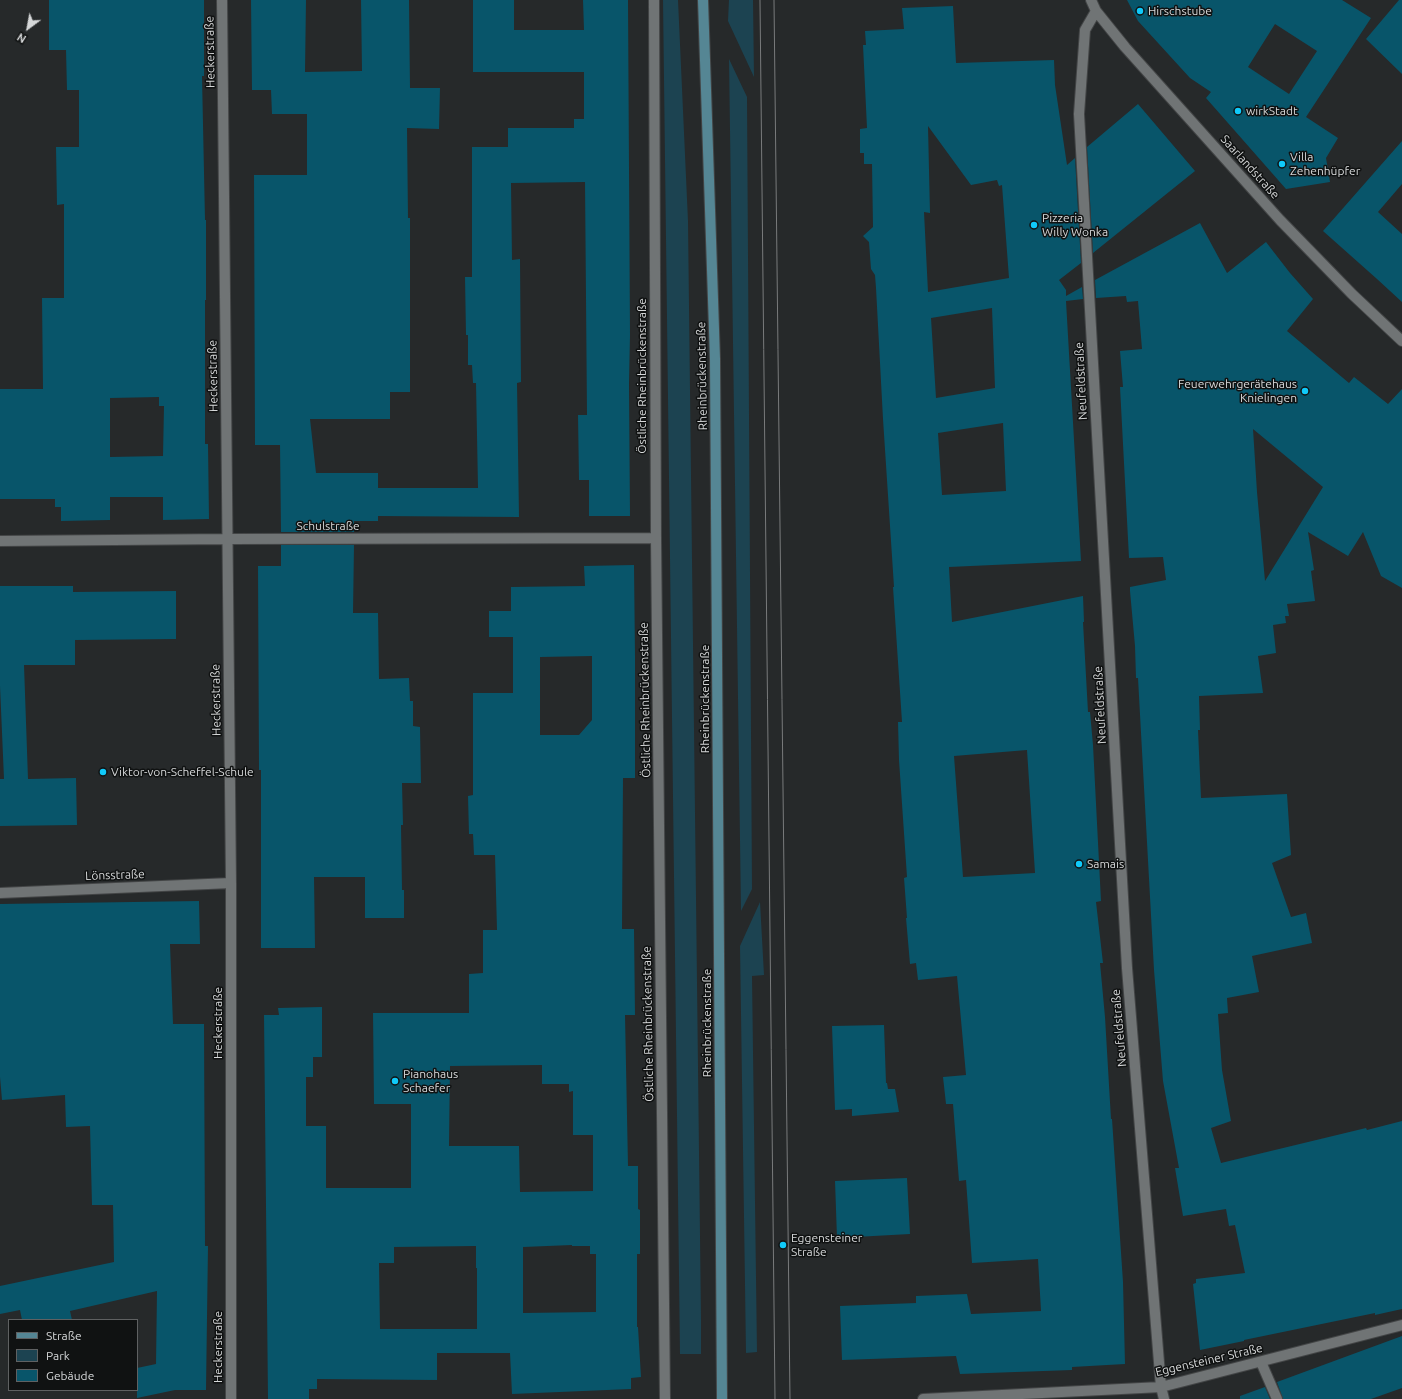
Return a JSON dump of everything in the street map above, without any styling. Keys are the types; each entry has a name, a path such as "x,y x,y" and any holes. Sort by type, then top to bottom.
{"main road":[{"name":"Rheinbrückenstraße","path":"702,0 715,359 722,1399"}],"street":[{"name":"Heckerstraße","path":"222,0 231,883 231,1399"},
{"name":"Östliche Rheinbrückenstraße","path":"654,0 656,538 665,1399"},
{"name":"Saarlandstraße","path":"1091,0 1096,11 1125,47 1280,220 1352,294 1402,341"},
{"name":"Neufeldstraße","path":"1096,11 1086,30 1079,114 1127,968 1161,1387 1164,1399"},
{"name":"Schulstraße","path":"0,541 656,538"},
{"name":"Lönsstraße","path":"0,892 231,883"},
{"name":"Eggensteiner Straße","path":"923,1399 1161,1387 1402,1325"},
{"path":"1261,1362 1277,1399"}],"green space":[{"path":"663,0 678,0 688,221 701,1354 680,1354"},
{"path":"729,0 753,0 754,77 728,21"},
{"path":"729,59 747,97 752,889 741,911"},
{"path":"760,902 764,975 752,976 757,1352 746,1353 740,946"}],"building":[{"path":"49,0 204,0 204,76 202,76 206,220 205,444 208,444 209,519 163,520 163,497 110,497 110,520 61,521 61,507 55,507 55,499 0,499 0,389 43,389 42,298 64,298 64,204 57,205 56,147 79,147 79,90 67,90 66,50 49,50","holes":["159,397 159,406 164,406 163,456 110,457 110,398"]},
{"path":"251,0 306,0 305,72 362,71 361,0 409,0 410,88 440,88 439,129 407,128 408,218 410,218 410,392 390,392 390,419 310,419 316,473 378,473 378,488 478,488 476,383 473,383 472,365 468,365 468,335 466,335 465,277 472,277 472,147 508,147 508,128 574,128 574,119 584,119 584,72 473,72 473,0 514,0 514,30 584,30 583,0 628,0 630,516 589,516 589,480 579,480 578,415 587,415 585,182 511,183 512,260 520,259 521,382 517,383 519,517 378,516 378,521 354,521 354,532 281,532 280,445 255,445 254,175 307,175 307,114 272,114 271,90 252,90"},
{"path":"1127,0 1342,0 1371,18 1306,117 1338,138 1326,158 1330,182 1286,189 1206,98 1211,92 1190,78 1138,21","holes":["1275,24 1317,51 1289,94 1248,67"]},
{"path":"1399,0 1402,0 1402,74 1366,39"},
{"path":"953,6 956,63 1054,60 1055,85 1067,165 1075,158 1081,263 1059,280 1066,290 1066,296 1082,287 1083,299 1066,301 1081,561 949,567 952,622 1083,596 1088,712 1090,712 1093,745 1101,901 1096,902 1103,963 1100,963 1123,1282 1125,1364 1072,1367 1072,1370 960,1374 956,1356 842,1360 840,1306 916,1303 916,1296 967,1294 971,1314 1041,1311 1038,1259 972,1263 966,1180 959,1181 953,1104 946,1104 943,1077 966,1075 957,976 918,980 916,963 910,964 904,878 907,877 899,760 898,722 902,722 876,288 875,275 871,269 869,242 863,236 873,227 872,164 864,164 864,153 860,153 860,129 867,128 863,45 866,45 865,31 904,29 902,8","holes":["928,126 971,185 997,180 999,186 1002,185 1009,278 928,292 924,212 930,213","992,308 995,388 936,398 931,318","1003,423 1006,491 942,495 938,433","1027,750 1035,873 963,877 954,756"]},
{"path":"1138,104 1195,171 1093,253 1087,147"},
{"path":"1402,141 1402,184 1378,212 1402,234 1402,302 1323,231"},
{"path":"1200,223 1227,273 1266,242 1290,273 1313,299 1287,331 1349,383 1354,377 1388,404 1402,389 1402,588 1381,576 1363,532 1348,556 1308,532 1314,570 1311,571 1315,601 1287,604 1289,616 1285,616 1286,623 1273,625 1276,653 1258,656 1263,693 1199,696 1200,730 1198,730 1201,798 1287,794 1291,855 1272,863 1291,917 1306,913 1312,943 1252,956 1259,992 1227,998 1228,1013 1218,1014 1222,1070 1231,1121 1211,1128 1221,1163 1366,1128 1367,1130 1402,1121 1402,1309 1375,1315 1375,1313 1200,1350 1193,1284 1196,1283 1196,1279 1245,1273 1235,1225 1229,1226 1226,1209 1183,1216 1175,1168 1179,1168 1163,1081 1154,970 1138,678 1136,678 1135,646 1130,591 1130,587 1166,580 1163,557 1129,558 1120,387 1123,387 1120,351 1142,349 1138,301 1127,302 1126,296 1096,298 1095,280","holes":["1253,429 1323,487 1265,581"]},
{"path":"281,545 354,545 353,613 378,613 379,679 409,678 410,701 413,701 413,726 420,727 421,783 402,783 403,825 401,825 404,918 365,918 365,877 314,877 315,948 261,948 261,770 259,770 258,566 281,566"},
{"path":"634,565 635,778 623,778 622,929 634,929 635,1015 625,1015 628,1166 638,1166 638,1209 640,1210 640,1254 637,1254 637,1327 641,1377 631,1378 631,1389 512,1394 510,1353 437,1353 437,1380 317,1379 317,1389 309,1389 309,1399 268,1399 264,1015 279,1015 278,1008 322,1007 322,1057 313,1057 313,1077 306,1077 306,1126 326,1126 326,1188 411,1188 411,1104 374,1104 373,1013 469,1013 469,974 483,973 483,930 497,930 495,855 474,855 473,834 469,834 468,796 473,795 473,693 513,693 513,637 489,637 489,611 511,611 511,587 585,586 584,566","holes":["592,656 592,720 579,735 540,735 540,657","542,1065 542,1084 569,1084 569,1092 573,1091 573,1135 593,1135 593,1191 520,1192 519,1146 449,1146 450,1066","572,1245 590,1246 590,1254 596,1254 596,1312 523,1313 523,1247","476,1246 477,1329 380,1329 379,1263 394,1263 394,1247"]},
{"path":"0,586 73,586 73,592 176,591 176,639 75,640 75,665 24,665 28,779 76,778 77,825 0,826 0,779 4,779 0,686"},
{"path":"199,901 200,944 170,944 173,1024 204,1024 205,1246 208,1246 206,1390 175,1390 137,1398 138,1368 156,1364 157,1291 70,1311 72,1319 22,1319 20,1310 0,1314 0,1286 114,1262 113,1205 92,1205 90,1126 66,1127 65,1095 2,1100 0,1077 0,904"},
{"path":"884,1025 886,1083 888,1089 895,1089 899,1112 852,1116 852,1109 835,1110 832,1026"},
{"path":"907,1178 910,1234 837,1238 835,1181"},
{"path":"1402,1336 1402,1388 1371,1399 1283,1399 1277,1382"},
{"path":"1265,1387 1270,1399 1240,1399 1240,1396"}],"tram line":[{"path":"760,0 775,1399"},
{"path":"774,0 790,1399"}],"place":[{"name":"Hirschstube","path":"1140,11"},
{"name":"wirkStadt","path":"1238,111"},
{"name":"Villa Zehenhüpfer","path":"1282,164"},
{"name":"Pizzeria Willy Wonka","path":"1034,225"},
{"name":"Feuerwehrgerätehaus Knielingen","path":"1305,391"},
{"name":"Viktor-von-Scheffel-Schule","path":"103,772"},
{"name":"Samais","path":"1079,864"},
{"name":"Pianohaus Schaefer","path":"395,1081"},
{"name":"Eggensteiner Straße","path":"783,1245"}]}
